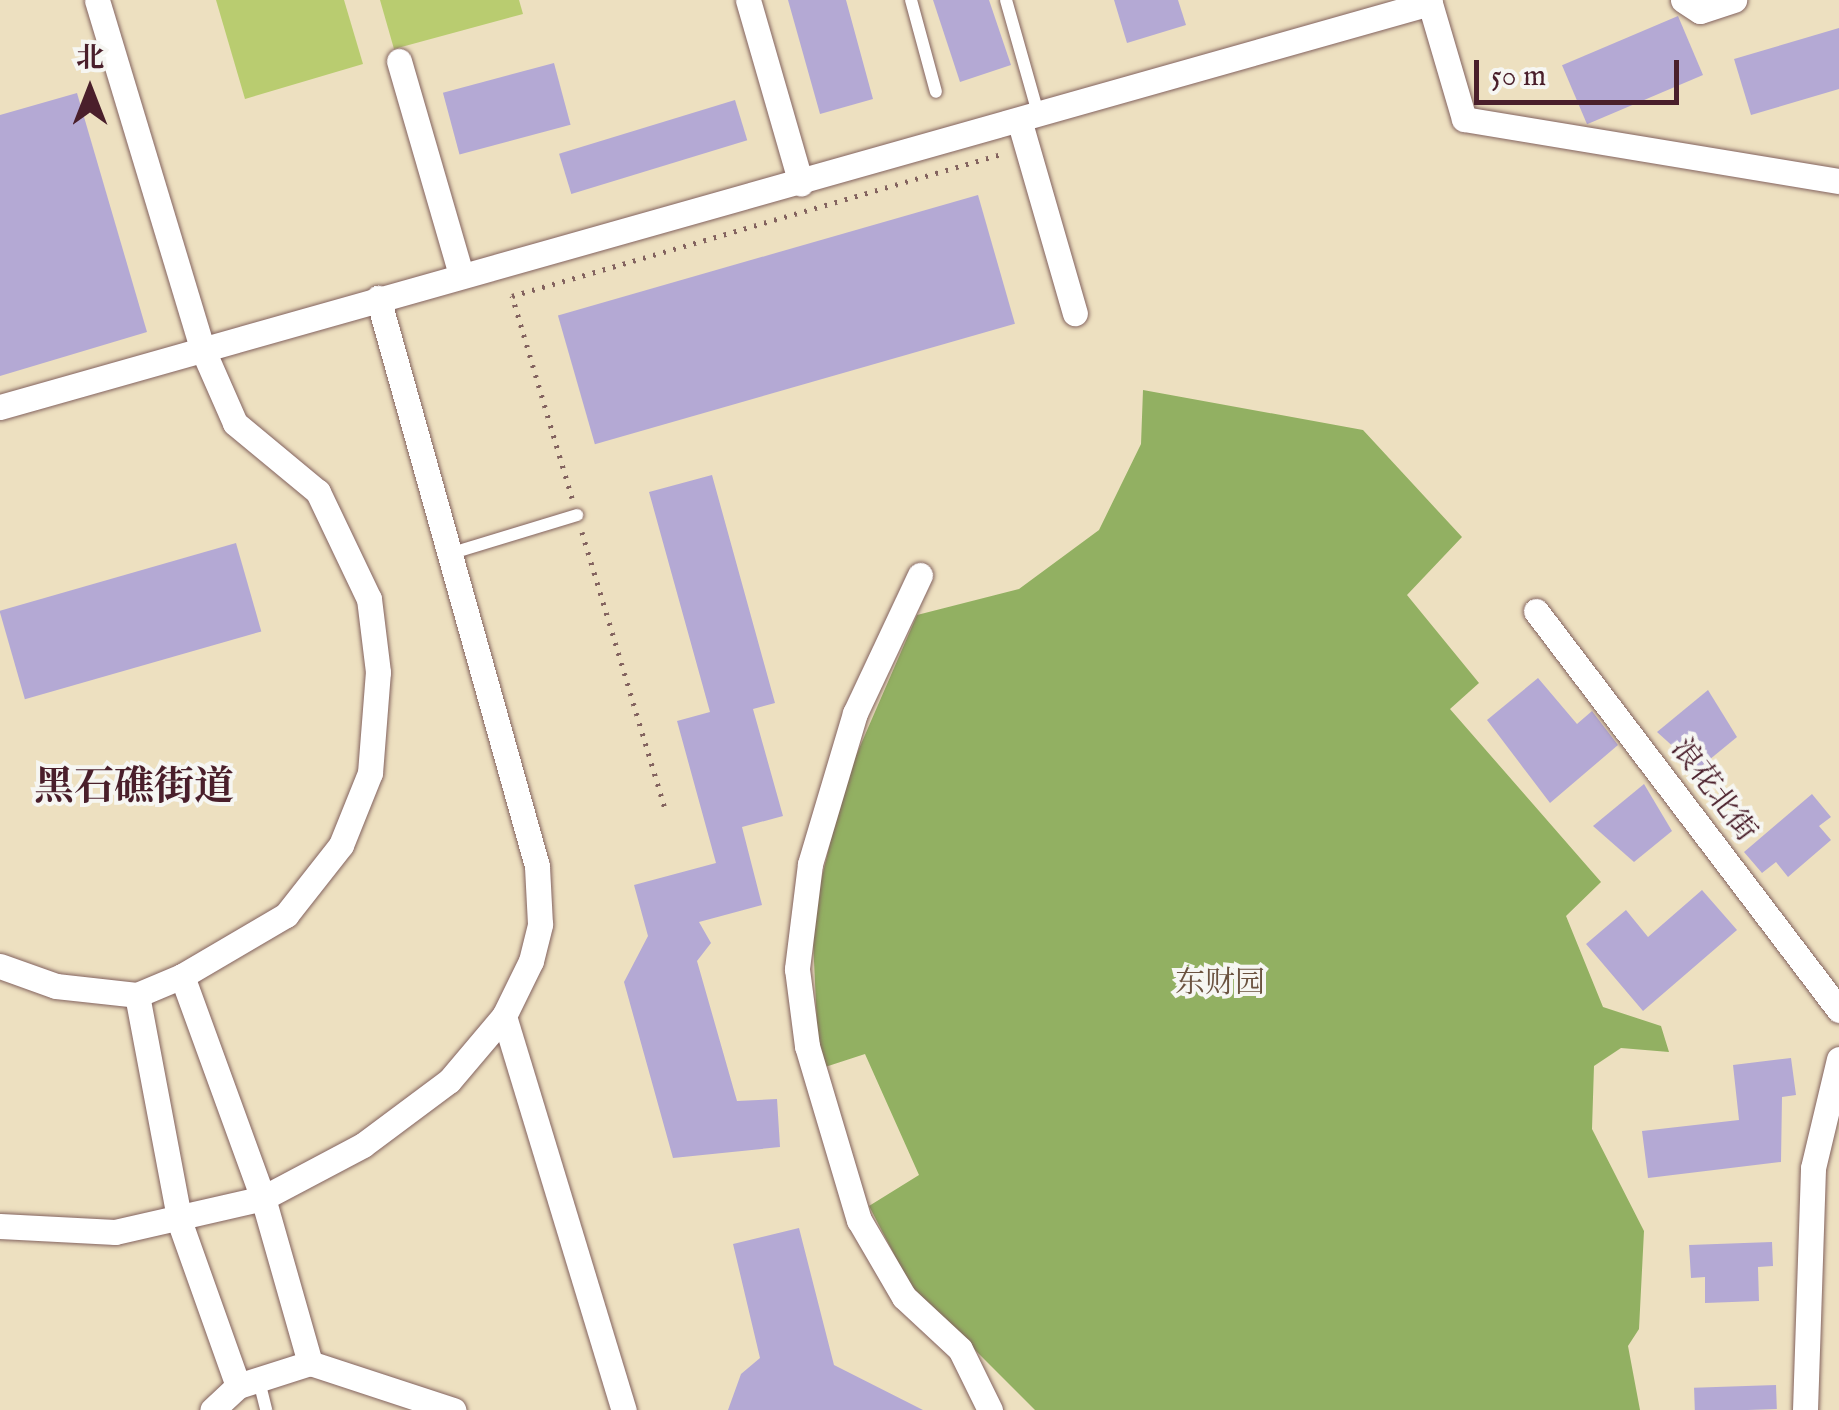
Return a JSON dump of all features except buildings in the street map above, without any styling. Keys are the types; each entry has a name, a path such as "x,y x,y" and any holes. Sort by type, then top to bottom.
{"street":[{"path":"0,966 56,986 137,995 182,976 286,915 341,845 370,773 378,672 369,599 318,492 235,422 202,348 97,0"},
{"path":"748,0 802,184"},
{"path":"1683,0 1700,11 1734,0"},
{"path":"0,408 461,275 802,184 1028,129 1429,1 1464,119 1839,181"},
{"path":"399,61 461,275"},
{"path":"1028,129 1075,313"},
{"path":"0,1226 115,1232 180,1223 263,1198 363,1144 449,1081 504,1016 540,924 536,866 378,298"},
{"path":"920,576 855,713 810,864 797,970 807,1046 860,1220 904,1297 960,1349 990,1410"},
{"name":"浪花北街","path":"1536,611 1839,1010"},
{"path":"182,976 263,1198 310,1364"},
{"path":"137,995 180,1223 248,1380"},
{"path":"504,1016 624,1410"},
{"path":"1805,1410 1813,1168 1839,1059"},
{"path":"212,1410 248,1380 310,1364 453,1410"}],"lane":[{"path":"911,0 936,92"},
{"path":"1006,0 1028,129"},
{"path":"449,554 577,515"},
{"path":"248,1380 266,1410"}],"path":[{"path":"666,812 512,296 1028,129"}],"green space":[{"path":"216,0 344,0 363,64 245,99"},
{"path":"380,0 519,0 523,14 394,49"},
{"name":"东财园","path":"1143,390 1363,430 1462,537 1407,595 1479,683 1450,709 1601,882 1566,916 1603,1007 1661,1026 1669,1052 1621,1048 1594,1066 1592,1129 1644,1231 1639,1329 1628,1346 1640,1410 1035,1410 910,1285 869,1206 919,1175 865,1054 819,1069 812,918 845,781 917,615 1019,589 1099,530 1141,444"}],"district":[{"name":"黑石礁街道","path":"134,789"}]}
